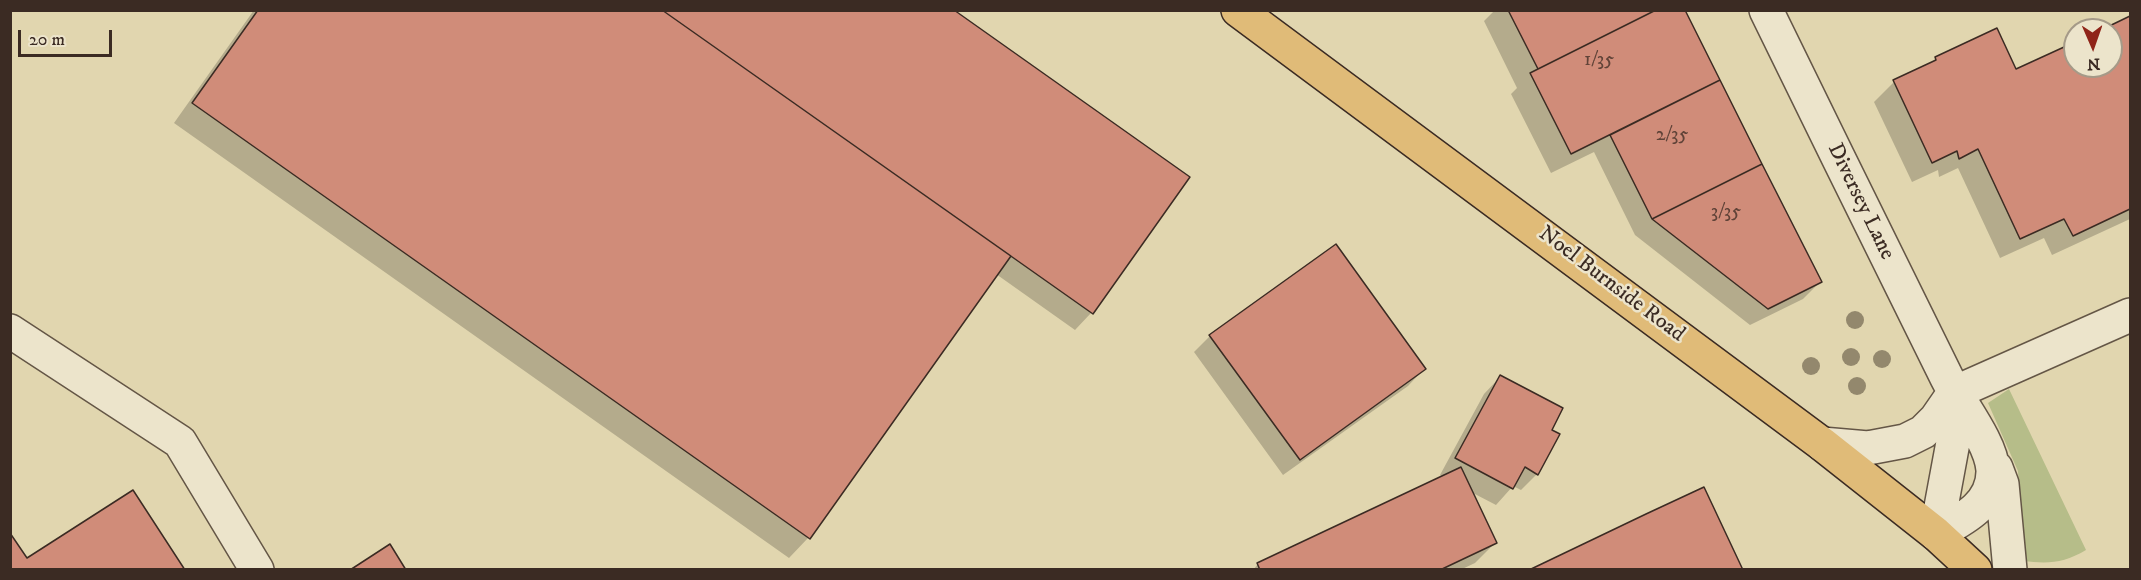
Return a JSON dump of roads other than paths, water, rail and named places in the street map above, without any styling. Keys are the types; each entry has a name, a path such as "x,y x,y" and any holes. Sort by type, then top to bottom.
{"main road":[{"name":"Noel Burnside Road","path":"1238,10 1822,444 1936,534 1975,570"}],"street":[{"name":"Diversey Lane","path":"1766,10 1954,393 1991,455 2002,484 2010,570"},
{"path":"1822,444 1868,448 1905,441 1923,432 1936,419 1954,393 2130,315"},
{"path":"10,331 180,442 257,570"},
{"name":"Diversey Lane","path":"1936,534 1954,436 1954,393"},
{"path":"1936,534 1971,515 1982,503 1989,492 1993,473 1991,455"}]}
